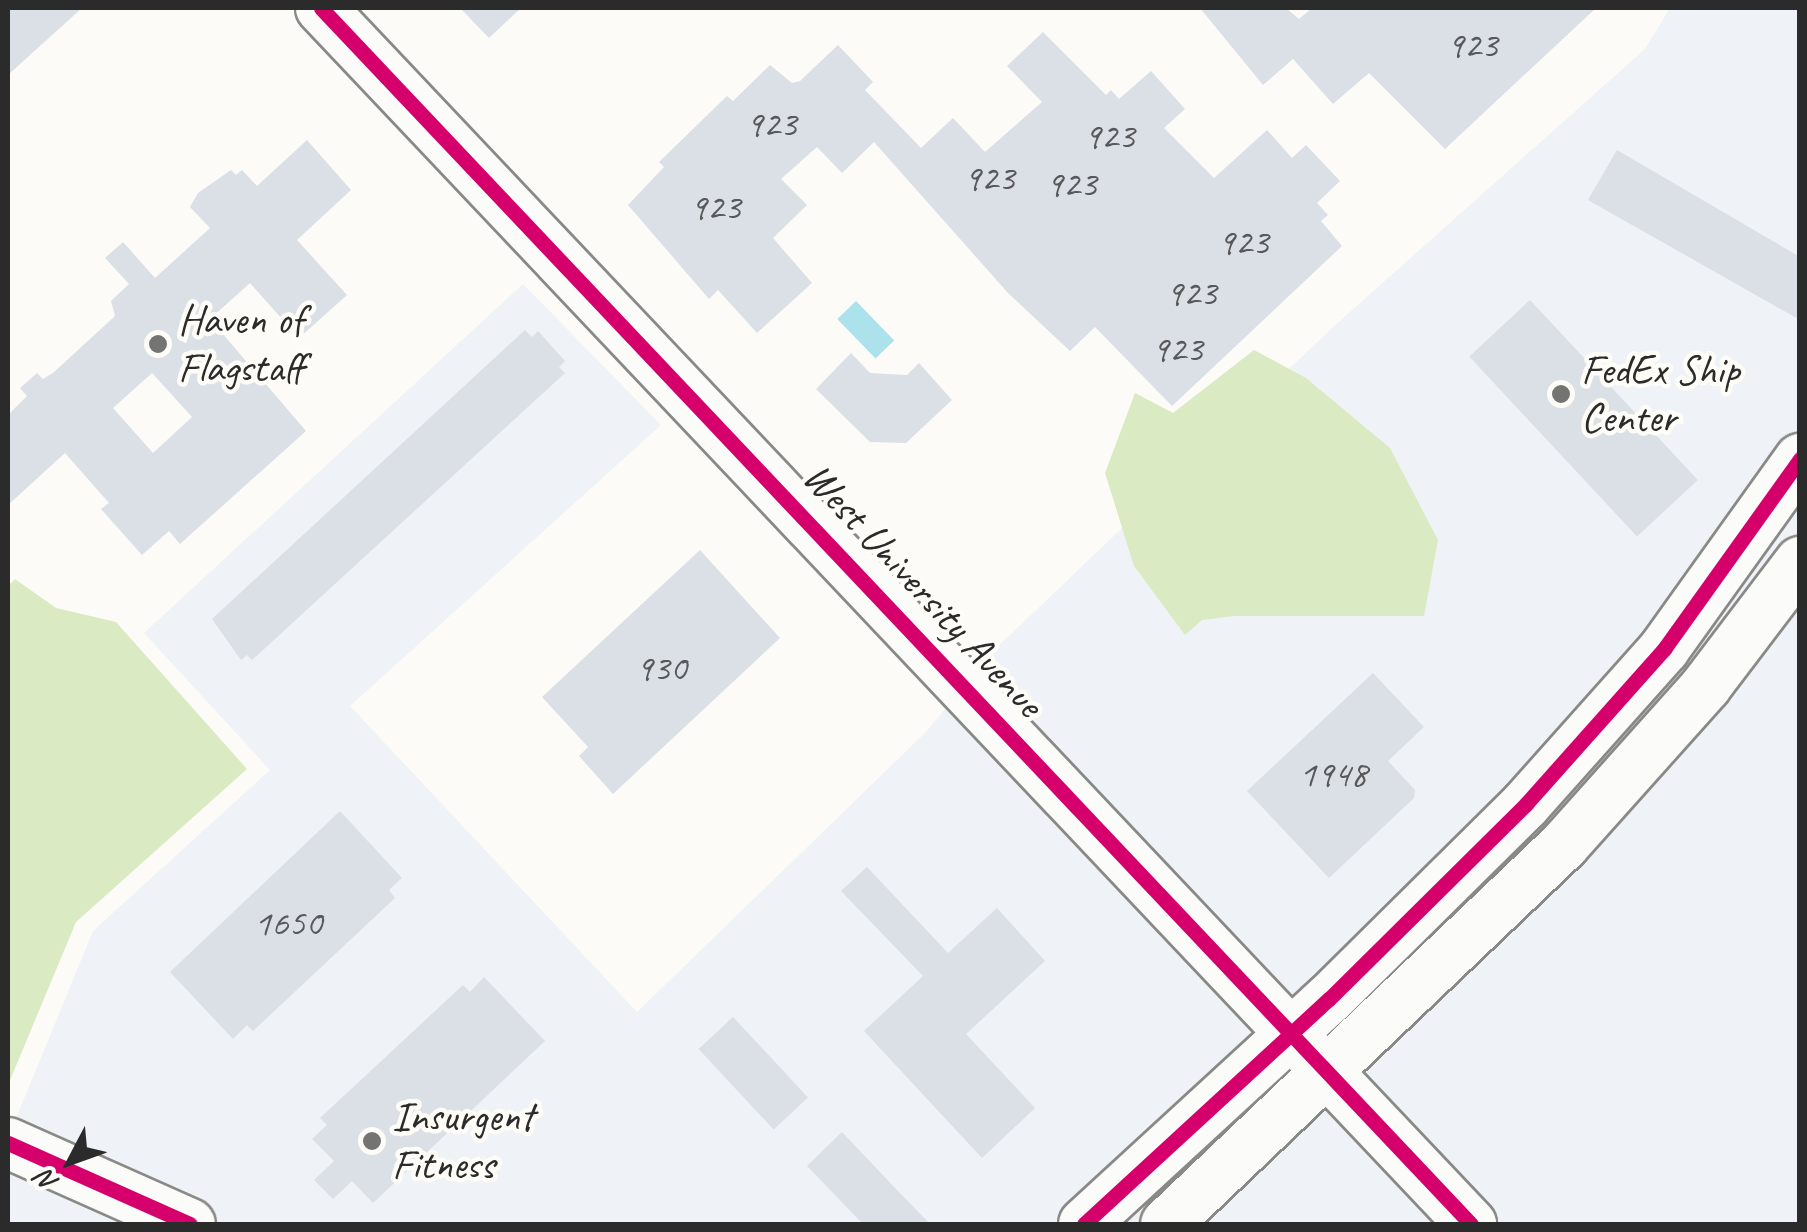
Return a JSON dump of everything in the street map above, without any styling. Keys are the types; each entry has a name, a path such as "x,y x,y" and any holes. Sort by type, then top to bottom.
{"street":[{"name":"West University Avenue","path":"321,8 1292,1030 1471,1224"},
{"path":"1084,1224 1452,882 1620,702 1800,459"},
{"path":"1166,1224 1330,1071 1636,768 1800,562"},
{"path":"8,1143 190,1224"}],"shaded area":[{"path":"1670,8 1799,8 1799,1224 8,1224 8,1138 93,931 270,770 144,633 523,284 661,425 350,706 637,1012 926,732 991,653 1332,328 1645,49"}],"green space":[{"path":"1254,350 1306,378 1390,448 1438,540 1424,616 1234,616 1202,620 1185,635 1134,566 1105,473 1135,393 1173,413"},
{"path":"15,579 56,608 116,622 247,769 76,922 8,1085 8,586"}],"water":[{"path":"856,301 894,341 876,359 837,319"}],"building":[{"path":"8,8 82,8 8,75"},
{"path":"460,8 521,8 489,38"},
{"path":"1200,8 1286,8 1299,19 1312,8 1596,8 1445,149 1369,73 1333,104 1293,59 1263,85"},
{"path":"1043,32 1106,95 1111,90 1119,99 1151,71 1185,109 1164,128 1214,178 1267,130 1292,158 1306,145 1340,181 1317,203 1328,215 1321,221 1342,246 1172,406 1095,327 1070,351 1008,293 874,142 842,173 817,147 781,179 807,205 773,238 812,283 757,333 718,290 709,299 628,205 664,167 659,162 727,96 733,101 770,65 792,83 800,81 838,45 873,82 865,90 921,148 953,118 985,152 1042,102 1007,66"},
{"name":"Haven of Flagstaff","path":"307,140 351,190 297,240 347,295 299,338 250,283 210,319 306,431 180,544 169,531 142,555 101,509 109,503 65,453 8,505 8,415 27,396 20,388 37,373 43,379 53,373 115,316 111,301 129,284 105,258 123,242 155,278 210,228 190,207 198,193 231,170 236,175 242,170 257,186","holes":["152,373 192,417 153,453 113,408"]},
{"path":"1617,150 1800,257 1800,320 1588,200"},
{"name":"FedEx Ship Center","path":"1530,300 1698,480 1637,537 1469,357"},
{"path":"525,330 532,337 538,331 565,361 559,367 565,373 252,660 247,655 241,660 212,619"},
{"path":"851,353 870,373 907,375 919,363 952,400 906,443 870,442 816,389"},
{"path":"700,550 780,638 613,794 579,756 588,747 542,697"},
{"path":"1373,673 1424,727 1388,761 1415,790 1414,798 1329,878 1247,791"},
{"path":"340,811 402,878 389,890 395,898 253,1031 247,1025 233,1039 170,972"},
{"path":"867,867 948,953 997,908 1045,961 966,1034 1035,1108 982,1158 864,1031 923,976 841,891"},
{"path":"484,977 545,1041 373,1203 352,1181 333,1199 314,1180 334,1161 312,1139 327,1125 320,1118 463,985 470,992"},
{"path":"733,1017 808,1097 774,1130 699,1049"},
{"path":"842,1132 930,1224 863,1224 807,1166"}],"cycle path":[{"path":"321,8 1471,1224"},
{"path":"1084,1224 1329,999 1526,804 1664,649 1800,459"},
{"path":"8,1143 190,1224"}],"place":[{"name":"Haven of Flagstaff","path":"158,344"},
{"name":"FedEx Ship Center","path":"1561,394"},
{"name":"Insurgent Fitness","path":"372,1141"}]}
